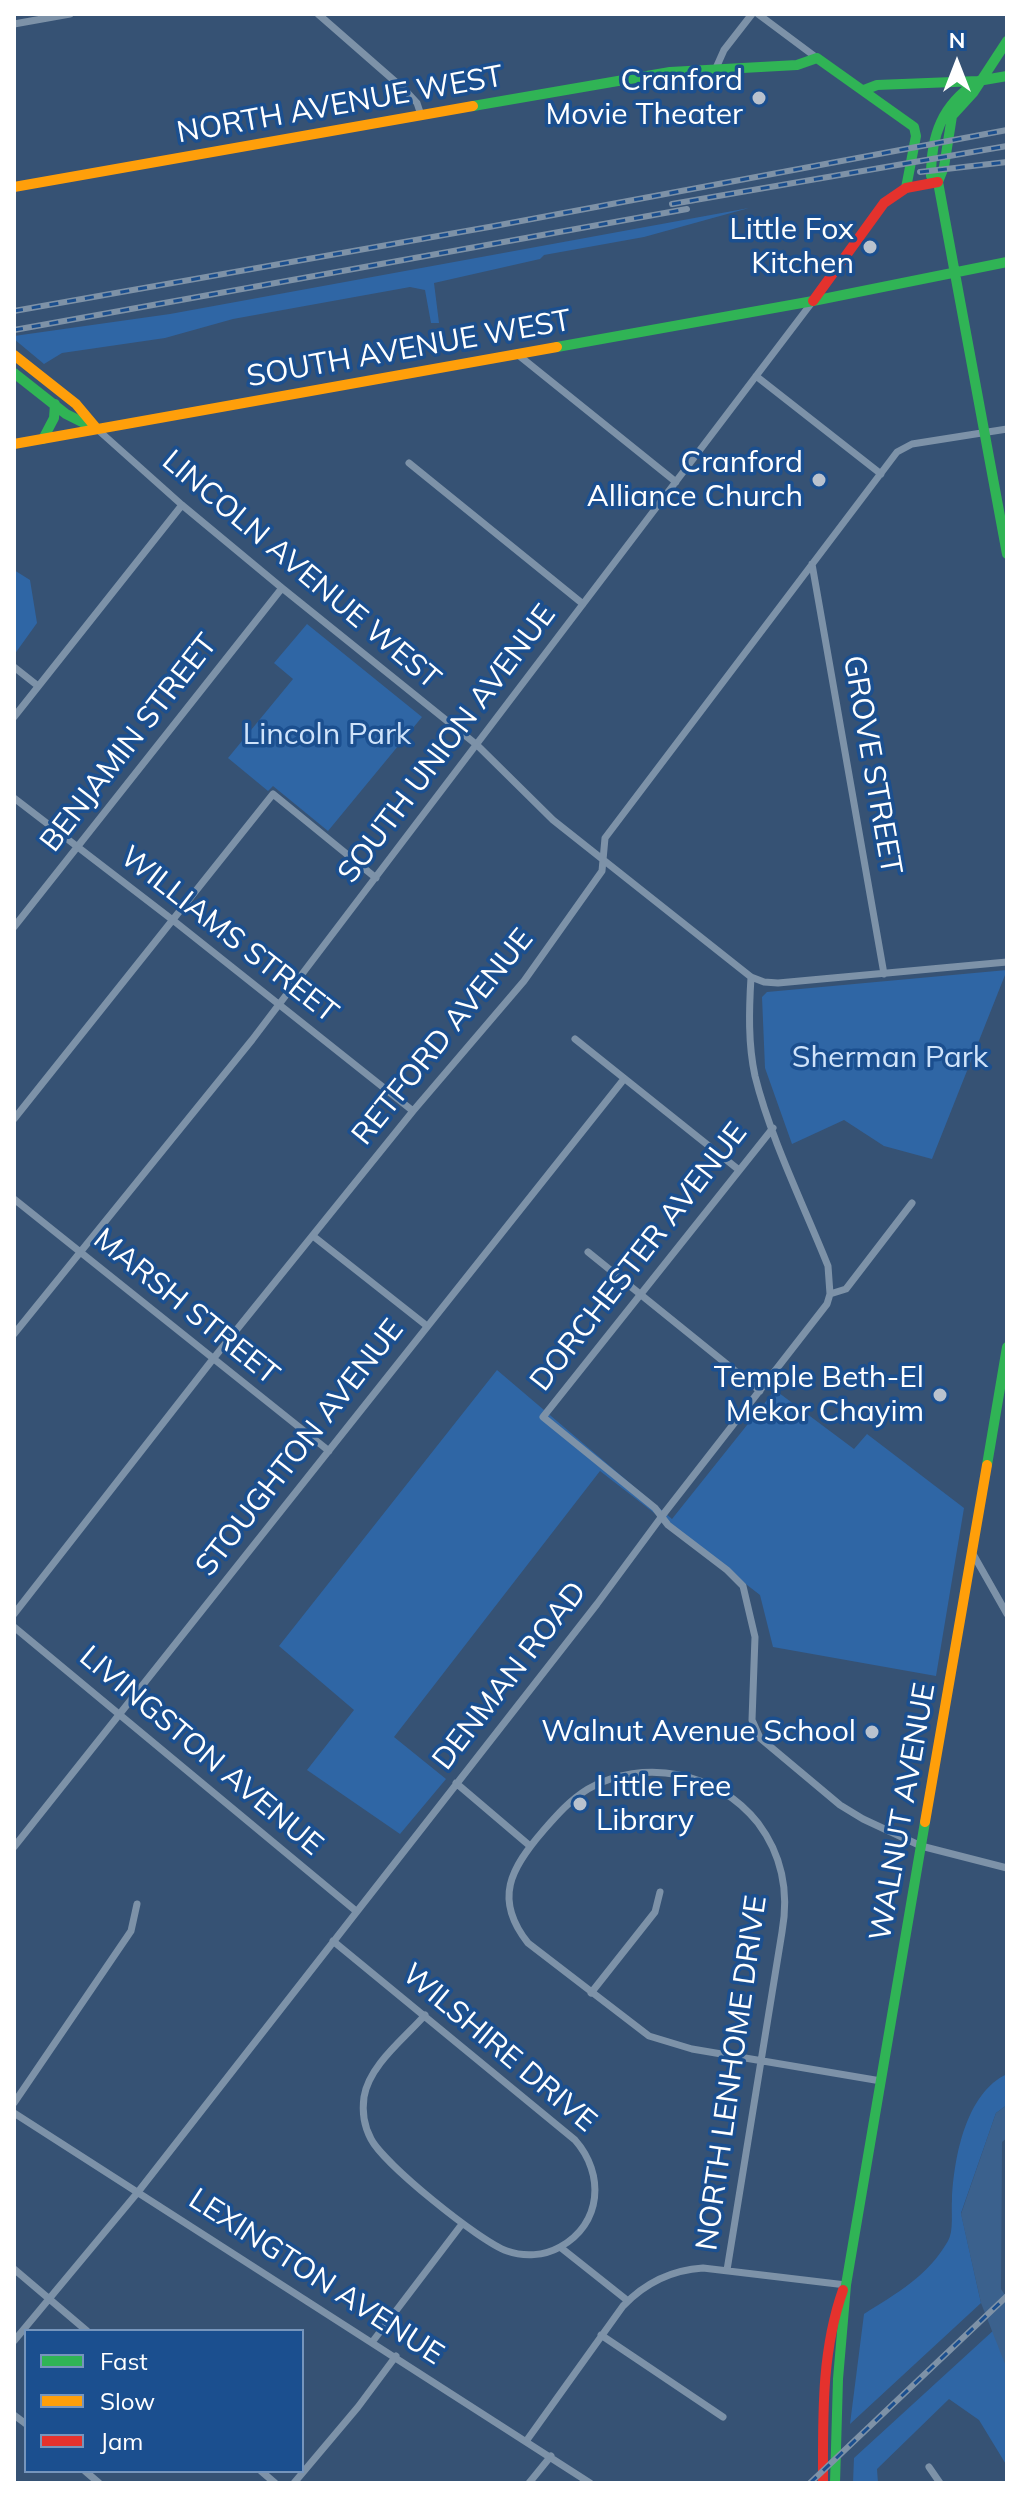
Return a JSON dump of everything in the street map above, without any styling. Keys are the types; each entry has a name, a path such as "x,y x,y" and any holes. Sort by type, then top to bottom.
{"street":[{"path":"14,24 42,16 70,14"},
{"path":"318,14 406,91 417,103 421,115"},
{"path":"716,68 724,50 755,14 914,127 916,136 907,183 938,182 944,175 951,118 972,94 1007,41"},
{"name":"NORTH AVENUE WEST","path":"14,187 670,72 797,65 817,58"},
{"path":"864,90 877,85 978,81 1007,76"},
{"path":"938,182 1007,554"},
{"name":"SOUTH UNION AVENUE","path":"14,1334 278,1005 813,301 884,203 907,183"},
{"name":"SOUTH AVENUE WEST","path":"14,444 813,301 1007,262"},
{"path":"517,354 676,482"},
{"name":"LINCOLN AVENUE WEST","path":"14,355 76,404 97,429 182,505 477,745 553,820 751,977"},
{"name":"LINCOLN AVENUE WEST","path":"14,373 66,414 97,429"},
{"path":"756,376 881,474"},
{"path":"43,439 54,418 55,404"},
{"name":"RETFORD AVENUE","path":"14,1614 213,1359 413,1111 524,981 602,871 605,838 897,452 912,444 1007,429"},
{"path":"409,463 583,604"},
{"path":"14,717 182,505"},
{"name":"GROVE STREET","path":"812,564 884,974"},
{"name":"BENJAMIN STREET","path":"14,927 282,588"},
{"path":"14,667 38,686"},
{"path":"14,1119 273,794 376,878"},
{"name":"WILLIAMS STREET","path":"14,798 413,1111"},
{"path":"912,1203 846,1289 830,1294 828,1266 755,1074 751,1048 751,977 778,983 1007,962"},
{"path":"575,1039 739,1170"},
{"name":"STOUGHTON AVENUE","path":"14,1847 624,1079"},
{"name":"DORCHESTER AVENUE","path":"662,1516 543,1417 773,1128"},
{"name":"MARSH STREET","path":"14,1199 329,1451"},
{"path":"313,1236 427,1326"},
{"path":"588,1252 760,1391"},
{"name":"DENMAN ROAD","path":"14,2341 138,2192 597,1604 662,1516 822,1313 830,1294"},
{"name":"WALNUT AVENUE","path":"835,2483 838,2379 846,2285 1007,1347"},
{"path":"662,1516 668,1525 743,1586 755,1637 752,1724 756,1734 840,1805 874,1825 921,1846 1007,1868"},
{"path":"972,1552 1007,1614"},
{"name":"LIVINGSTON AVENUE","path":"14,1627 356,1911"},
{"name":"NORTH LENHOME DRIVE","path":"530,1846 575,1798 598,1784 624,1775 650,1772 685,1776 711,1785 744,1808 762,1828 775,1852 785,1892 784,1919 727,2270"},
{"path":"456,1783 530,1846 511,1877 509,1898 513,1919 528,1943 649,2036 692,2049 881,2081"},
{"path":"591,1993 655,1912 660,1892"},
{"path":"14,2103 131,1931 137,1904"},
{"name":"WILSHIRE DRIVE","path":"333,1941 584,2150 595,2176 595,2204 583,2229 560,2247"},
{"path":"425,2015 371,2079 364,2098 365,2125 382,2155 462,2224 495,2245 521,2255 542,2254 560,2247 628,2301"},
{"name":"LEXINGTON AVENUE","path":"14,2113 590,2483"},
{"path":"373,2341 462,2224"},
{"path":"14,2269 85,2329"},
{"path":"527,2440 628,2301 649,2284 669,2274 692,2269 727,2270 846,2285"},
{"name":"WALNUT AVENUE","path":"823,2483 826,2378 836,2307 846,2285"},
{"path":"601,2335 723,2417"},
{"path":"304,2471 396,2356"},
{"path":"529,2483 551,2456"},
{"path":"929,2467 940,2483"}],"green space":[{"path":"749,208 644,237 544,255 540,259 434,283 439,323 431,323 425,290 410,287 233,319 165,338 62,353 44,364 14,339 14,336 170,314"},
{"path":"14,570 30,580 37,623 14,655"},
{"name":"Lincoln Park","path":"307,624 422,717 328,831 273,786 268,791 228,758 293,679 274,663"},
{"name":"Sherman Park","path":"1007,970 932,1159 884,1146 844,1120 792,1144 765,1068 762,997 767,992"},
{"path":"497,1370 672,1519 775,1390 854,1449 867,1434 964,1508 936,1676 773,1647 760,1595 600,1471 394,1737 446,1779 400,1834 307,1770 354,1710 279,1646"},
{"path":"1007,2074 1007,2105 996,2113 961,2213 981,2303 850,2424 864,2314 921,2274 948,2241 952,2226 956,2164 965,2128 981,2096"},
{"path":"1007,2318 1007,2466 979,2420 949,2399 877,2469 878,2483 853,2483 854,2458"}],"shaded area":[{"path":"1007,2105 1007,2138 1002,2142 1001,2289 1007,2298 1007,2369 981,2303 961,2214 996,2113"}],"railway":[{"path":"14,311 489,227 1007,130"},
{"path":"672,204 1007,146"},
{"path":"920,172 1007,162"},
{"path":"14,330 687,209"},
{"path":"810,2483 1007,2296"}],"traffic: fast":[{"path":"938,182 944,167 952,116 973,93 1007,41"},
{"path":"473,106 670,72 797,65 817,58 914,127 916,136 906,188"},
{"path":"864,90 877,85 978,81 1007,76"},
{"path":"938,182 931,176 936,134 947,111 977,82"},
{"path":"938,182 1007,554"},
{"path":"557,347 1007,262"},
{"path":"14,373 66,414 92,427"},
{"path":"43,439 54,418 55,404"},
{"path":"987,1465 1007,1347"},
{"path":"835,2483 838,2379 846,2285 925,1822"}],"traffic: slow":[{"path":"14,187 473,106"},
{"path":"14,444 557,347"},
{"path":"14,355 76,404 97,429"},
{"path":"925,1822 987,1465"}],"traffic: jam":[{"path":"813,301 884,203 906,188 938,182"},
{"path":"823,2483 827,2361 843,2290"}],"place":[{"name":"Cranford Movie Theater","path":"759,98"},
{"name":"Little Fox Kitchen","path":"870,247"},
{"name":"Cranford Alliance Church","path":"819,480"},
{"name":"Temple Beth-El Mekor Chayim","path":"940,1395"},
{"name":"Walnut Avenue School","path":"872,1732"},
{"name":"Little Free Library","path":"580,1804"}]}
